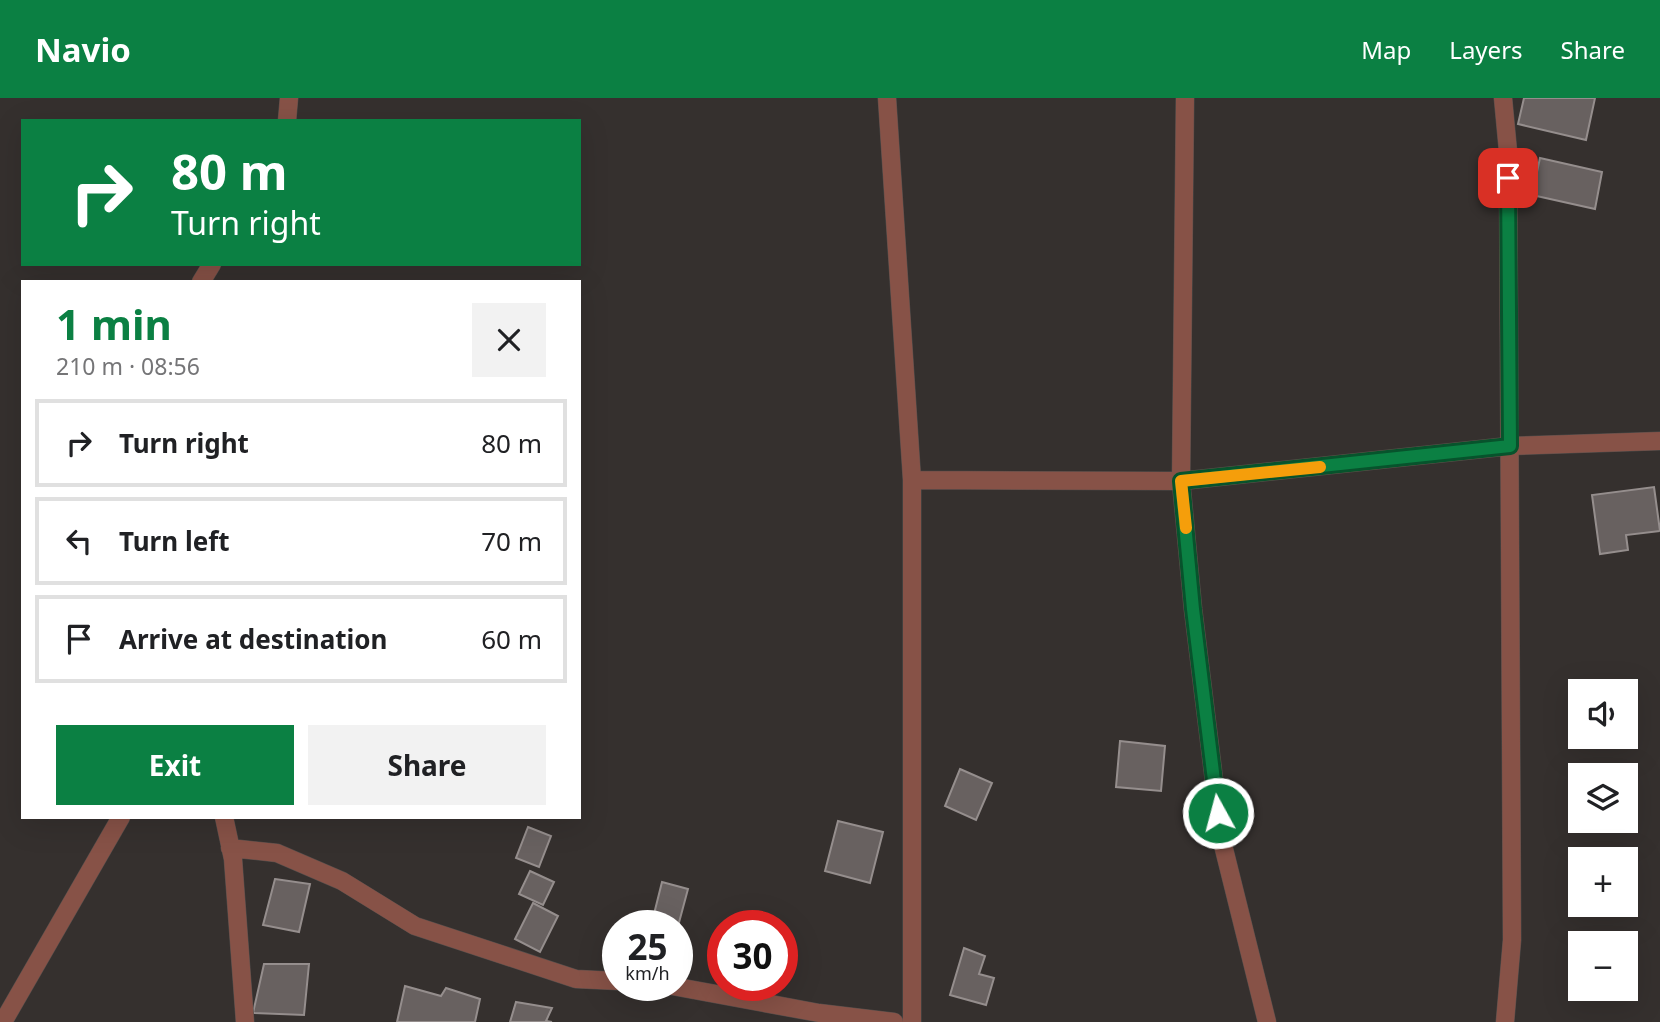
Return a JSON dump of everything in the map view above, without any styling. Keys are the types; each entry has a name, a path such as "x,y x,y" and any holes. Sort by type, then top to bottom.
{"street":[{"path":"287,119 289,98"},
{"path":"887,98 912,480 912,1022"},
{"path":"1185,98 1181,481 1193,609 1221,837 1267,1022"},
{"path":"1503,98 1508,152 1510,446 1511,940 1505,1022"},
{"path":"912,480 1181,481 1510,446 1660,441"},
{"path":"3,1022 120,819"},
{"path":"224,819 230,848 245,1022"},
{"path":"230,848 277,853 342,881 415,926 576,979 602,980"},
{"path":"693,990 819,1013 894,1022"}],"building":[{"path":"1524,98 1595,98 1586,140 1518,124"},
{"path":"1540,158 1602,172 1595,209 1532,195"},
{"path":"1654,487 1660,531 1626,535 1628,550 1600,554 1592,495"},
{"path":"1120,741 1165,746 1161,791 1116,787"},
{"path":"960,769 992,783 976,820 945,806"},
{"path":"838,821 883,832 870,883 825,871"},
{"path":"528,827 551,836 539,867 516,858"},
{"path":"530,871 554,882 543,905 519,894"},
{"path":"275,879 310,884 299,932 263,925"},
{"path":"662,882 688,889 682,910 655,910"},
{"path":"533,903 558,916 540,952 515,939"},
{"path":"964,948 985,956 979,974 994,978 986,1005 950,995"},
{"path":"264,964 309,964 304,1015 253,1013"},
{"path":"405,986 441,996 446,988 480,999 475,1022 397,1022"},
{"path":"516,1002 552,1008 546,1021 552,1022 510,1022"}],"slow traffic":[{"path":"1186,528 1181,481 1320,467"}],"route":[{"path":"1218,813 1193,609 1181,481 1510,446 1508,178"}]}
